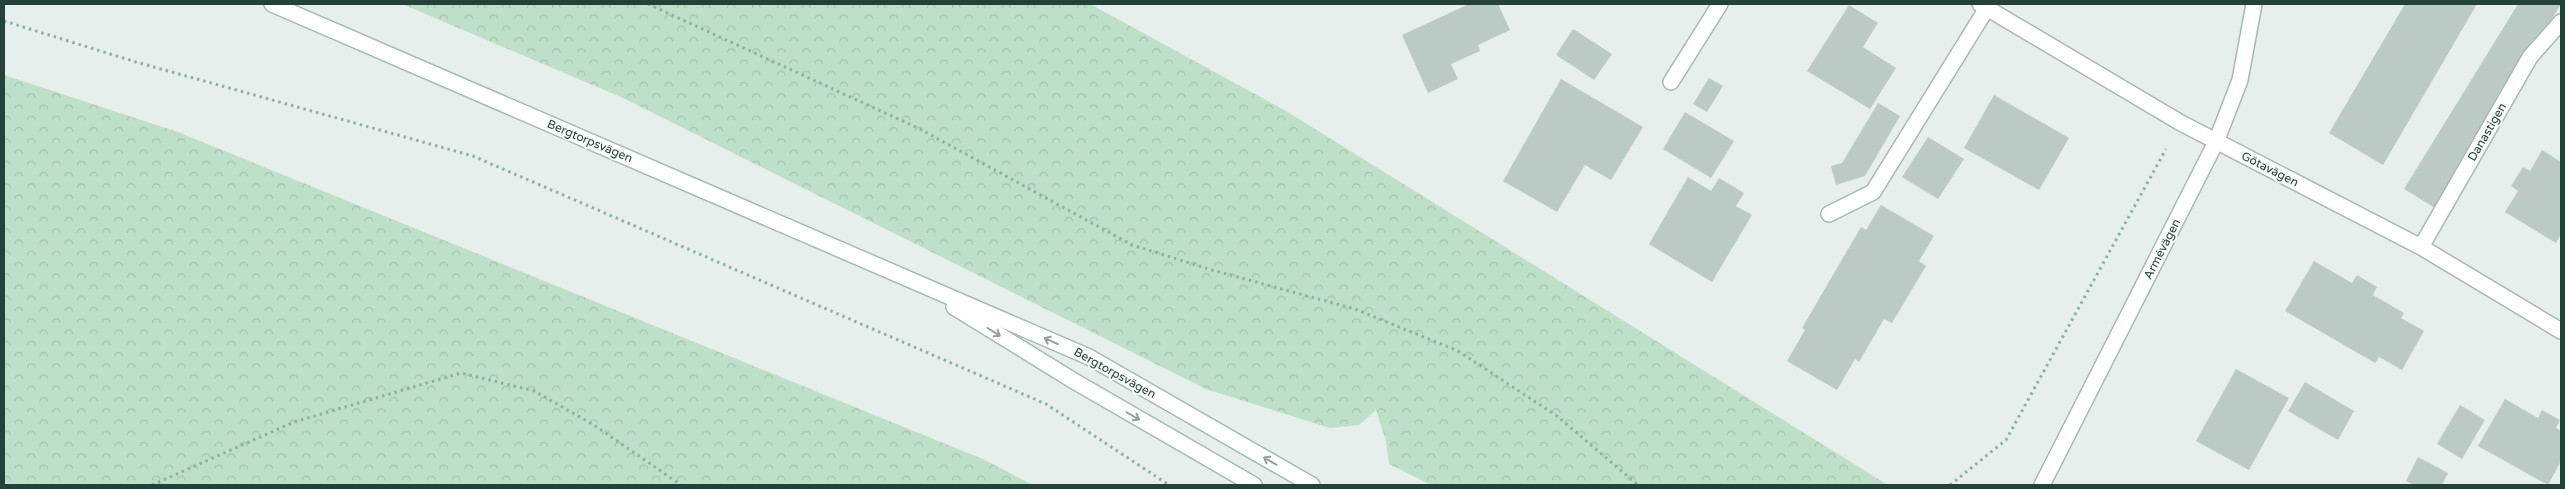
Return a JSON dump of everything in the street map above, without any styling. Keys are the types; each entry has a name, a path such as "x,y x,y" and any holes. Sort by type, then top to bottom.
{"main road":[{"name":"Bergtorpsvägen","path":"272,4 1089,357 1312,485"},
{"path":"1671,82 1720,4"},
{"name":"Armévägen","path":"2042,485 2216,142 2240,80 2254,4"},
{"path":"1829,214 1873,192 1983,6"},
{"name":"Götavägen","path":"1983,6 2216,142 2421,247 2561,331"},
{"name":"Danastigen","path":"2421,247 2530,57 2561,22"},
{"name":"Bergtorpsvägen","path":"908,278 1074,381 1254,485"}],"path":[{"path":"648,4 920,129 1132,245 1212,270 1355,309 1458,351 1557,416 1638,485"},
{"path":"4,20 136,62 473,156 1046,404 1169,485"},
{"path":"1950,485 2006,440 2180,122"},
{"path":"152,485 294,422 461,373 534,391 594,425 681,485"}],"green space":[{"path":"402,4 1090,4 1286,111 1888,485 1431,485 1389,464 1386,441 1376,410 1359,425 1330,428 1206,389 623,98"},
{"path":"4,75 178,132 985,460 1033,485 4,485"}],"building":[{"path":"1469,4 1498,4 1510,30 1478,45 1480,51 1451,64 1458,79 1428,93 1402,35"},
{"path":"2405,4 2477,4 2383,165 2329,133"},
{"path":"2518,4 2561,4 2435,208 2404,189"},
{"path":"1849,5 1878,23 1863,47 1896,68 1870,109 1807,71"},
{"path":"1573,29 1612,54 1594,80 1556,55"},
{"path":"1709,78 1723,86 1707,112 1693,104"},
{"path":"1561,79 1643,127 1611,180 1585,165 1557,212 1503,181"},
{"path":"1994,95 2069,138 2039,190 1964,148"},
{"path":"1878,103 1900,116 1865,176 1836,185 1831,166 1842,163"},
{"path":"1685,112 1734,141 1711,178 1663,149"},
{"path":"1928,137 1964,159 1938,199 1902,177"},
{"path":"2542,150 2561,162 2561,234 2556,243 2505,212 2518,191 2511,186 2523,167 2530,171"},
{"path":"1688,177 1711,191 1719,178 1744,193 1736,206 1752,215 1712,282 1649,244"},
{"path":"1881,205 1934,236 1919,261 1926,266 1892,323 1884,319 1859,362 1855,359 1837,390 1787,361 1805,330 1802,328 1861,227 1866,230"},
{"path":"2314,261 2352,283 2357,275 2377,287 2373,295 2404,313 2401,318 2424,331 2402,370 2379,357 2375,363 2285,311"},
{"path":"2236,369 2289,398 2249,470 2196,441"},
{"path":"2305,382 2354,411 2338,440 2288,411"},
{"path":"2505,399 2538,418 2542,410 2560,420 2556,428 2561,431 2561,461 2548,485 2478,446"},
{"path":"2460,405 2485,420 2462,459 2437,444"},
{"path":"2418,457 2448,473 2442,485 2414,485 2406,481"}]}
